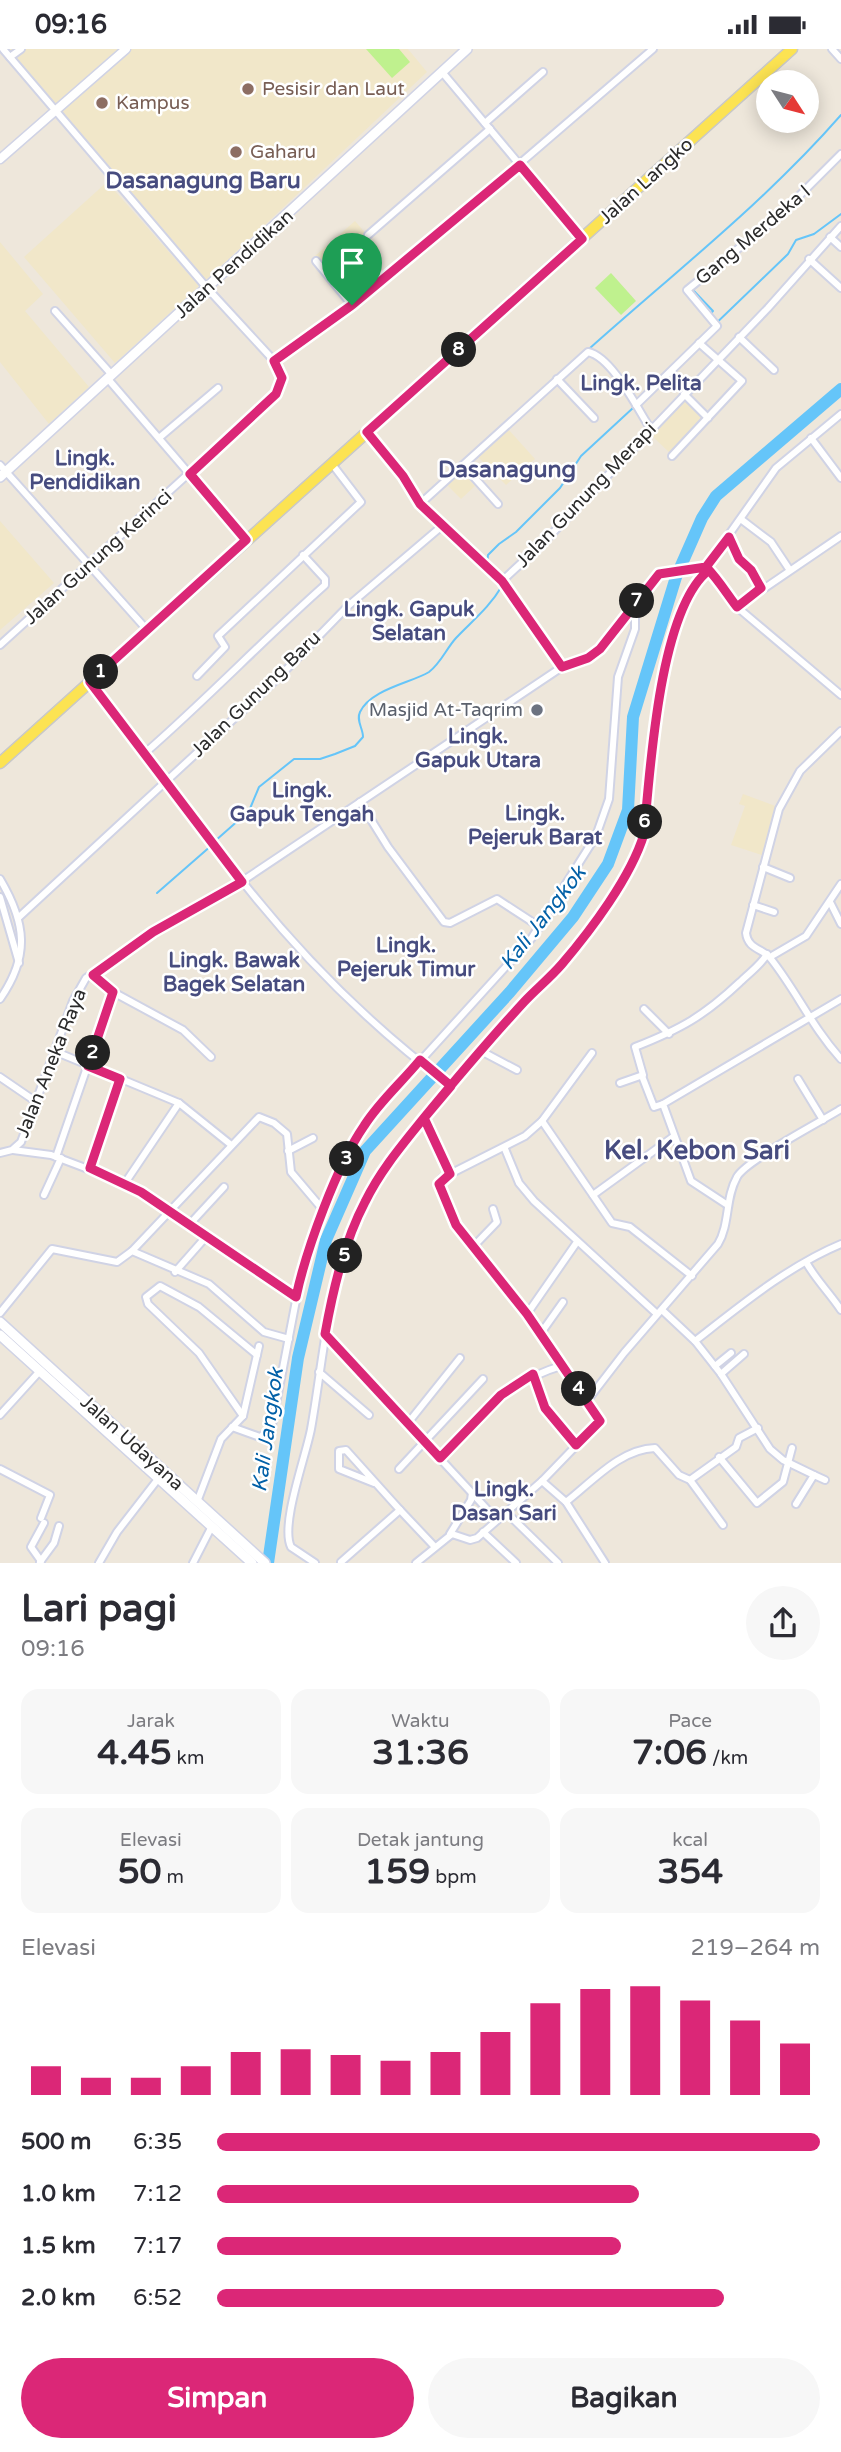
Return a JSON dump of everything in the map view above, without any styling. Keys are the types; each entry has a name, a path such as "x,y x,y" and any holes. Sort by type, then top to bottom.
{"main road":[{"name":"Jalan Pendidikan","path":"2,471 110,377 467,49"},
{"name":"Jalan Langko","path":"0,762 792,49"},
{"name":"Jalan Udayana","path":"0,1322 211,1528 265,1563"},
{"name":"Jalan Udayana","path":"0,1335 39,1372 197,1502 246,1552 252,1563"}],"street":[{"path":"3,49 207,288 274,361 352,305 520,165 653,49"},
{"path":"10,57 20,49"},
{"path":"0,159 126,49"},
{"path":"832,49 841,59"},
{"path":"442,72 582,239"},
{"path":"368,235 543,72"},
{"name":"Gang Merdeka I","path":"635,403 699,343 715,323 687,290 781,214 841,154"},
{"name":"Jalan Gunung Merapi","path":"503,581 543,543 841,226"},
{"path":"830,237 841,247"},
{"path":"809,259 841,288"},
{"path":"316,261 352,305"},
{"path":"55,311 246,540"},
{"path":"739,337 774,370"},
{"path":"672,456 742,381 699,343"},
{"path":"420,504 591,352 612,372 650,428"},
{"name":"Jalan Gunung Kerinci","path":"0,645 276,394 282,378 274,361"},
{"path":"558,379 594,418"},
{"path":"159,438 218,388"},
{"path":"684,394 708,418"},
{"path":"315,1563 291,1547 288,1535 325,1334 340,1273 363,1205 394,1155 424,1118 581,941 639,847 644,834 661,684 686,598 742,520 769,476 841,414"},
{"path":"367,432 403,476 420,504 503,581 562,667"},
{"path":"811,438 841,478"},
{"path":"197,676 225,647 218,636 361,502 332,464"},
{"path":"463,465 498,504"},
{"path":"2,471 148,631"},
{"path":"742,520 771,542 789,569"},
{"name":"Jalan Gunung Baru","path":"18,918 279,677 348,606 442,526"},
{"path":"737,607 761,588 841,536"},
{"path":"729,537 739,559 751,570 761,588"},
{"path":"145,753 214,693 326,582 303,555"},
{"path":"706,568 737,607 841,695"},
{"name":"Jalan Aneka Raya","path":"0,1153 12,1150 22,1139 77,992 86,978 153,932 242,882 562,667 596,653 659,574 706,568"},
{"path":"232,1427 260,1437 269,1434 296,1297 324,1211 363,1126 540,927 596,836 609,799 618,677 635,629 635,604"},
{"path":"90,682 242,882 330,980 382,1030 451,1086"},
{"path":"841,731 818,751 793,782 775,818 747,939 755,949 769,956 808,1019 841,1059"},
{"path":"360,802 388,847 444,922 450,923 497,899 540,927"},
{"path":"763,867 790,878"},
{"path":"0,879 18,918 21,949 19,965 0,999"},
{"path":"841,884 806,936 769,956 717,1004 669,1034 634,1048 654,1107 841,999"},
{"path":"0,897 19,965"},
{"path":"830,902 841,924"},
{"path":"753,905 775,912"},
{"path":"93,975 113,992 183,1030 211,1057"},
{"path":"44,1195 113,992"},
{"path":"643,1009 669,1034"},
{"path":"54,1051 179,1103 230,1144"},
{"path":"481,1051 517,1070"},
{"path":"416,1563 434,1546 454,1533 472,1540 483,1532 542,1481 600,1421 541,1333 448,1211 439,1181 505,1149 542,1121 592,1053"},
{"path":"620,1083 642,1076"},
{"path":"0,1077 35,1101"},
{"path":"90,1168 120,1079"},
{"path":"798,1079 823,1120"},
{"path":"125,1183 179,1103"},
{"path":"663,1104 691,1181 726,1204"},
{"path":"587,1401 721,1239 726,1204 740,1173 841,1109"},
{"path":"0,1313 52,1248 110,1262 121,1261 230,1144 259,1117 284,1130 288,1137 294,1177 324,1211"},
{"path":"424,1118 450,1174"},
{"path":"542,1121 612,1223 630,1227 692,1276"},
{"path":"593,1195 673,1137"},
{"path":"288,1151 313,1138"},
{"path":"505,1149 525,1192 577,1242 695,1341 721,1374 770,1449 790,1464 825,1480"},
{"path":"12,1150 59,1157 125,1183 296,1297"},
{"path":"188,1226 224,1187"},
{"path":"473,1247 497,1222 493,1209"},
{"path":"175,1272 205,1238"},
{"path":"527,1314 577,1242"},
{"path":"695,1341 806,1262 841,1244"},
{"path":"132,1251 175,1272 209,1284 264,1332 289,1339"},
{"path":"806,1262 841,1310"},
{"path":"243,1416 199,1353 147,1303 149,1293 160,1286 181,1296 257,1355"},
{"path":"541,1333 563,1302"},
{"path":"325,1334 496,1519"},
{"path":"197,1502 221,1439 243,1416 259,1346"},
{"path":"715,1366 731,1353"},
{"path":"721,1374 744,1354"},
{"path":"408,1423 460,1358"},
{"path":"440,1458 501,1395 533,1374 564,1366"},
{"path":"0,1415 39,1372"},
{"path":"319,1372 369,1415"},
{"path":"533,1374 545,1408 576,1445"},
{"path":"399,1469 483,1379"},
{"path":"690,1480 736,1447 739,1439 758,1429"},
{"path":"719,1457 750,1496 760,1502 777,1489 790,1464 792,1448"},
{"path":"374,1483 340,1469 337,1455 341,1449 346,1451 434,1546"},
{"path":"566,1502 617,1461 647,1449 660,1451 678,1475 690,1480 723,1525"},
{"path":"0,1469 50,1495 31,1547 40,1562 54,1543 59,1526"},
{"path":"796,1504 814,1475"},
{"path":"99,1563 117,1532 158,1479"},
{"path":"542,1481 566,1502 605,1563"},
{"path":"449,1536 472,1493"},
{"path":"341,1562 400,1510"},
{"path":"506,1512 558,1563"},
{"path":"193,1563 211,1528"},
{"path":"483,1532 516,1563"}],"shaded area":[{"path":"5,49 408,49 427,72 203,283"},
{"path":"107,182 199,286 115,363 24,257"},
{"path":"355,221 379,249 337,285 315,256"},
{"path":"0,242 43,294 25,311 89,387 49,424 0,362"},
{"path":"684,399 705,419 671,454 650,434"},
{"path":"508,429 535,459 506,485 477,456"},
{"path":"461,471 475,486 461,499 446,484"},
{"path":"0,521 54,583 0,630"},
{"path":"743,794 778,807 765,856 731,845 745,806 739,804"}],"green space":[{"path":"366,49 399,49 410,62 392,78"},
{"path":"611,273 636,301 621,315 595,288"}],"waterway":[{"path":"589,349 751,207 841,115"},
{"path":"791,208 829,170"},
{"path":"653,384 788,254 796,240 814,234 841,214"},
{"path":"729,260 771,226"},
{"path":"692,289 713,311 711,313"},
{"name":"Kali Jangkok","path":"268,1563 298,1358 326,1240 365,1151 510,992 573,917 608,864 628,810 633,717 676,577 702,518 716,496 841,389"},
{"path":"487,564 488,555 516,532 560,488 581,456 634,407"},
{"path":"215,841 249,811 259,787 294,759 320,759 355,746 363,737 359,715 365,704 382,692 429,672 502,586"},
{"path":"157,893 212,845"}],"place":[{"name":"Pesisir dan Laut","path":"248,89"},
{"name":"Kampus","path":"102,103"},
{"name":"Gaharu","path":"236,152"},
{"name":"Masjid At-Taqrim","path":"537,710"}],"district":[{"name":"Dasanagung Baru","path":"203,181"},
{"name":"Lingk. Pelita","path":"641,383"},
{"name":"Lingk. Pendidikan","path":"85,470"},
{"name":"Dasanagung","path":"507,470"},
{"name":"Lingk. Gapuk Selatan","path":"409,621"},
{"name":"Lingk. Gapuk Utara","path":"478,748"},
{"name":"Lingk. Gapuk Tengah","path":"302,802"},
{"name":"Lingk. Pejeruk Barat","path":"535,825"},
{"name":"Lingk. Pejeruk Timur","path":"406,957"},
{"name":"Lingk. Bawak Bagek Selatan","path":"234,972"},
{"name":"Kel. Kebon Sari","path":"697,1150"},
{"name":"Lingk. Dasan Sari","path":"504,1501"}],"route":[{"path":"352,305 274,361 282,378 281,387 276,394 190,474 246,540 90,682 242,882 153,932 93,975 113,992 88,1066 120,1079 90,1168 141,1192 205,1238 296,1297 321,1220 354,1142 374,1112 420,1060 451,1086 424,1118 439,1145 450,1174 439,1181 448,1211 456,1225 540,1332 600,1421 576,1445 545,1408 533,1374 501,1395 440,1458 325,1334 330,1309 347,1247 370,1190 394,1155 424,1118 451,1086 522,1004 554,974 575,949 611,897 639,847 644,834 654,723 661,684 686,598 709,570 706,567 729,537 735,544 739,559 751,570 761,588 737,607 715,577 709,570 706,567 659,574 596,653 562,667 502,581 420,504 403,476 367,432 582,239 520,165 352,305"}]}
